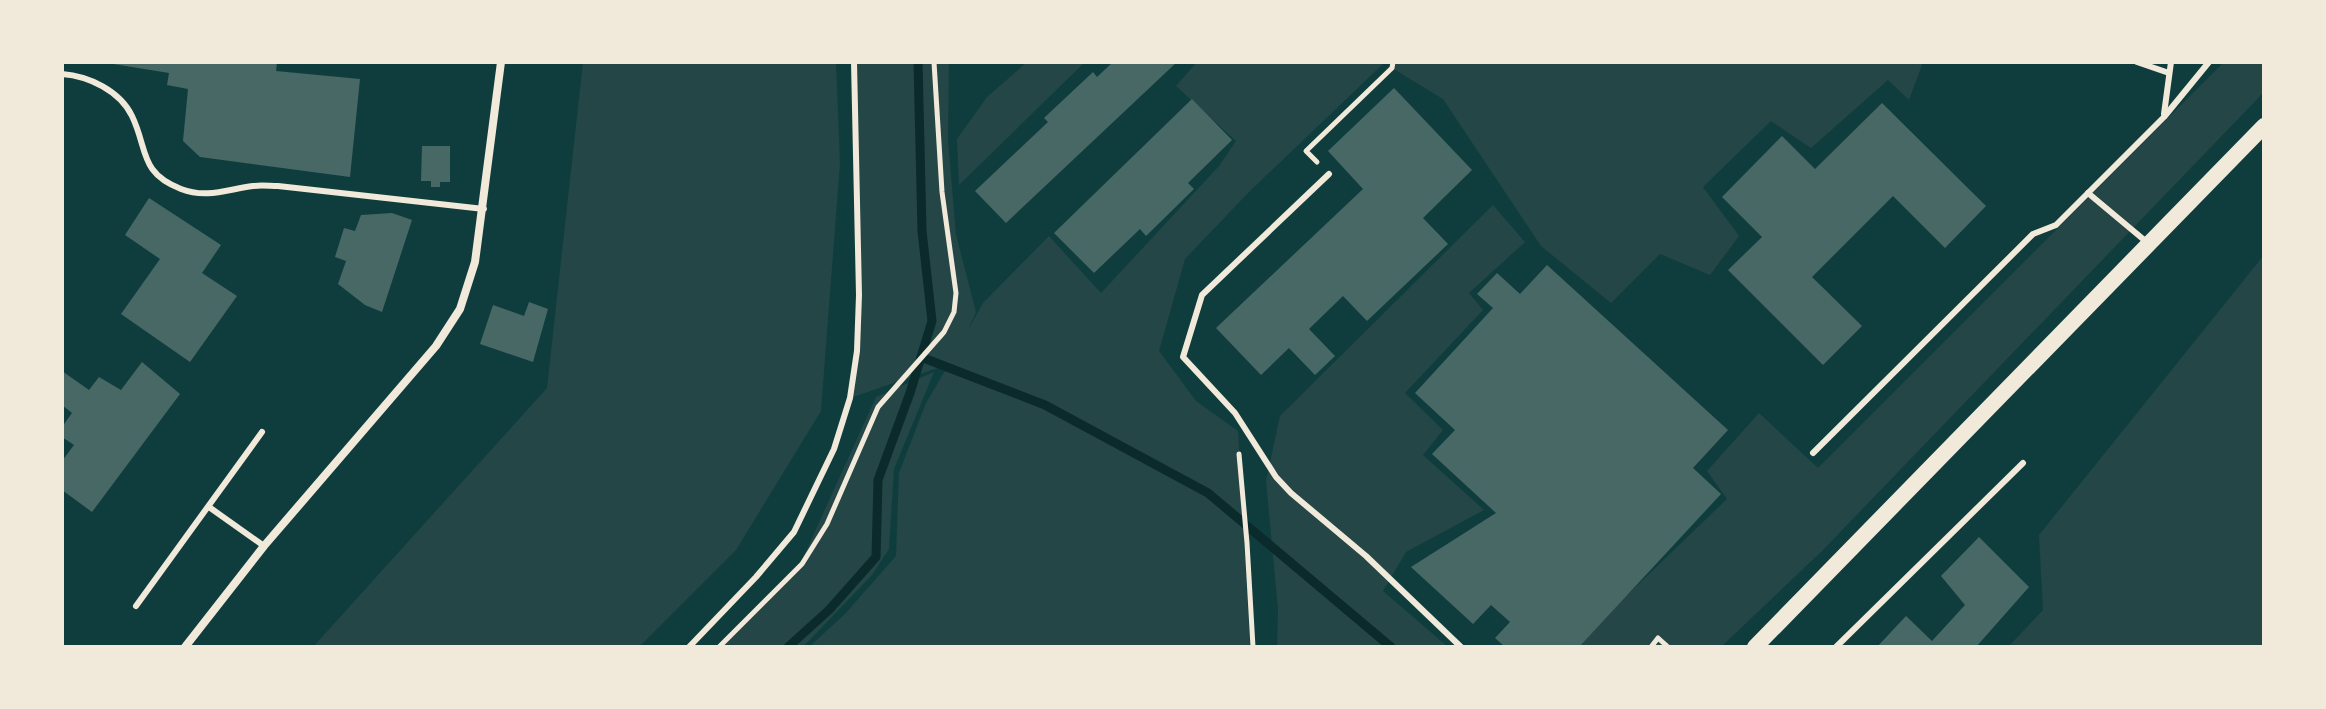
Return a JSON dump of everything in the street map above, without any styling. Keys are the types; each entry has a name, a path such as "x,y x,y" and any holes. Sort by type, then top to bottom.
{"main road":[{"path":"1755,647 2264,126"}],"street":[{"path":"185,647 264,546 436,346 460,309 475,262 484,209 501,62"}],"lane":[{"path":"689,647 794,532 834,449 850,398 857,351 859,295 854,62"},
{"path":"2137,62 2169,73"},
{"path":"2164,117 2171,62"},
{"path":"1813,453 2033,234 2056,225 2164,117 2209,62"},
{"path":"62,74 78,75 99,84 121,100 132,116 145,160 164,181 183,190 205,195 229,193 253,186 278,186 484,209"},
{"path":"1329,174 1202,295 1183,357 1235,413 1276,477 1291,493 1366,556 1461,647"},
{"path":"2088,193 2149,244"},
{"path":"136,606 262,432"},
{"path":"1836,647 2023,463"},
{"path":"209,507 264,546"}],"path":[{"path":"719,647 802,564 827,524 878,407 944,332 954,312 956,293 942,192 934,62"},
{"path":"1329,174 1306,151 1392,65 1385,62"},
{"path":"1235,413 1253,647"},
{"path":"1651,647 1658,638 1668,647"}],"shaded area":[{"path":"583,62 836,62 840,163 821,411 736,550 639,647 313,647 547,388"},
{"path":"854,62 949,62 948,140 956,235 976,312 968,330 983,303 1049,236 1101,293 1219,166 1236,141 1176,86 1197,62 1385,62 1249,192 1185,259 1159,351 1196,401 1238,431 1250,647 809,647 845,614 896,556 899,473 926,403 949,364 850,398 857,351"},
{"path":"1027,62 1085,62 959,185 957,139 987,97"},
{"path":"1393,62 1923,62 1909,100 1888,80 1811,148 1771,121 1703,187 1739,236 1710,275 1660,254 1611,303 1541,246 1443,99 1392,68"},
{"path":"2224,62 2264,62 2264,92 1822,551 1721,647 1573,647 1727,499 1707,471 1759,413 1818,468"},
{"path":"1493,205 1525,242 1469,293 1483,310 1405,393 1443,430 1423,455 1484,510 1406,552 1383,591 1448,647 1277,647 1278,609 1266,481 1280,416"},
{"path":"2264,255 2264,647 2008,647 2043,610 2039,535"},
{"path":"934,372 894,469 889,549 872,575 803,647 718,647 802,560 876,397"}],"building":[{"path":"101,62 277,62 276,71 360,79 350,177 200,157 183,141 188,89 167,85 169,73"},
{"path":"1113,62 1177,62 1006,223 975,191 1048,122 1044,118 1093,72 1097,77"},
{"path":"1394,88 1472,170 1423,218 1448,244 1367,321 1343,296 1309,329 1335,356 1315,375 1289,348 1261,375 1216,328 1363,189 1328,151"},
{"path":"1192,99 1232,140 1188,183 1194,189 1146,236 1140,229 1094,273 1054,233"},
{"path":"1882,103 1986,206 1945,248 1893,196 1812,277 1862,326 1823,365 1728,270 1762,237 1722,197 1782,136 1815,169"},
{"path":"422,146 450,146 450,182 440,182 440,187 431,187 431,181 421,181"},
{"path":"149,198 221,245 202,273 237,296 190,362 121,314 160,259 125,235"},
{"path":"392,213 412,220 382,312 365,305 338,284 346,261 335,257 344,228 355,231 361,215"},
{"path":"1547,265 1728,430 1693,468 1721,494 1579,647 1505,647 1495,638 1510,622 1491,605 1473,624 1411,567 1496,513 1432,454 1455,430 1415,393 1493,308 1477,294 1497,273 1520,294"},
{"path":"529,302 548,309 533,362 480,344 493,305 524,316"},
{"path":"142,362 180,394 92,512 62,490 62,461 74,445 62,437 62,427 72,413 62,405 62,371 89,390 99,377 121,390"},
{"path":"1979,537 2029,587 1976,647 1877,647 1906,616 1932,641 1965,605 1941,576"}],"waterway":[{"path":"788,647 829,610 876,557 878,480 932,321 922,231 918,62"},
{"path":"921,357 1045,405 1208,493 1391,647"}]}
